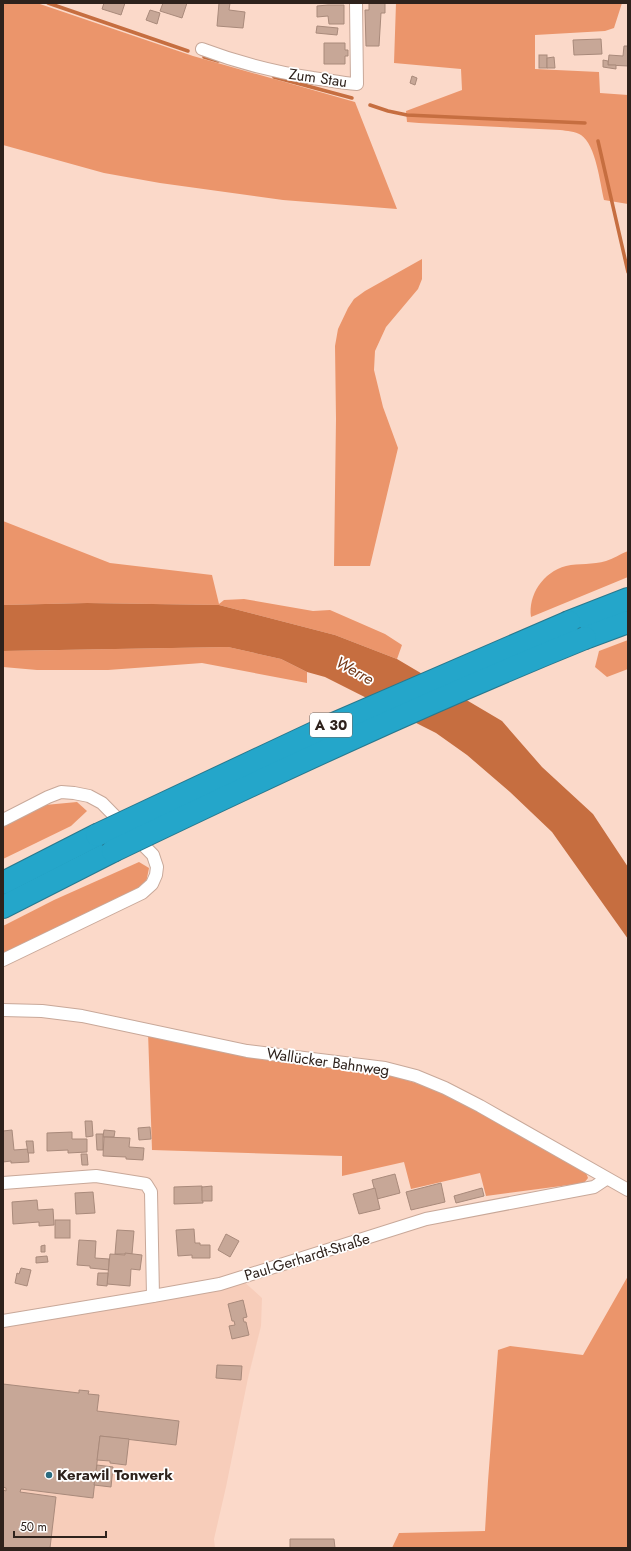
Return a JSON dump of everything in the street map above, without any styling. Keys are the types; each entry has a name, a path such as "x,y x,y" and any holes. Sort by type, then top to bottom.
{"highway":[{"name":"A 30","path":"3,883 97,835 331,725 569,622 628,599"},
{"name":"A 30","path":"3,907 113,851 290,766 518,666 628,622"}],"street":[{"name":"Zum Stau","path":"202,49 230,59 283,73 357,84 356,3"},
{"path":"3,820 61,792 74,792 89,796 102,803 153,855 157,867 152,884 142,893 3,960"},
{"name":"Wallücker Bahnweg","path":"3,1010 42,1011 82,1016 247,1051 386,1068 401,1072 445,1088 480,1106 606,1179 628,1190"},
{"path":"3,1183 96,1176 146,1184 151,1192 153,1296"},
{"name":"Paul-Gerhardt-Straße","path":"3,1321 220,1284 426,1219 594,1187 606,1179"}],"shaded area":[{"path":"3,3 37,3 193,56 355,102 397,209 283,200 160,183 104,173 3,145"},
{"path":"396,3 622,3 614,28 605,31 535,35 535,69 599,72 600,93 628,95 628,204 604,200 594,155 586,140 581,135 571,131 407,122 406,111 462,90 461,69 394,63"},
{"path":"422,259 422,279 418,289 386,327 375,351 374,370 383,407 398,448 370,566 334,566 336,419 335,346 338,329 354,299 365,291"},
{"path":"3,521 110,563 212,575 219,604 224,600 244,599 313,611 330,610 385,634 402,645 397,659 335,635 219,605 87,603 3,605"},
{"path":"628,551 628,577 531,617 532,601 535,593 550,573 566,566 606,561"},
{"path":"628,640 628,669 607,677 595,667 599,651"},
{"path":"228,647 281,659 307,672 307,683 202,663 108,670 37,670 3,667 3,651"},
{"path":"77,802 87,811 71,826 3,859 3,825 45,805"},
{"path":"139,862 149,868 146,883 139,891 3,955 3,926 54,900"},
{"path":"148,1032 385,1073 437,1090 491,1116 585,1170 588,1178 584,1183 486,1196 480,1173 411,1189 404,1162 342,1176 342,1156 152,1150"},
{"path":"628,1276 628,1548 392,1548 399,1533 485,1531 498,1350 510,1346 583,1355"},
{"path":"242,1280 262,1298 261,1326 248,1378 214,1539 215,1548 3,1548 3,1322"}],"water":[{"name":"Werre","path":"87,603 219,605 335,635 397,659 502,721 542,767 593,814 628,867 628,939 552,832 510,792 467,755 436,733 325,677 307,672 281,659 228,647 3,651 3,605"}],"building":[{"path":"104,3 125,3 121,15 102,9"},
{"path":"163,3 187,3 182,18 160,11"},
{"path":"219,3 230,3 229,10 245,12 243,28 217,26"},
{"path":"369,3 385,3 385,13 381,13 379,46 366,46 365,10 369,10"},
{"path":"344,5 344,24 329,24 328,16 317,17 317,6"},
{"path":"150,10 160,13 157,24 146,20"},
{"path":"317,26 338,28 337,35 316,33"},
{"path":"601,39 602,54 574,55 573,40"},
{"path":"324,43 345,43 345,50 348,50 348,56 345,56 345,64 324,64"},
{"path":"624,46 628,46 628,66 608,65 609,55 623,56"},
{"path":"539,55 547,55 547,68 539,68"},
{"path":"554,57 555,68 547,68 547,58"},
{"path":"603,60 608,61 608,65 616,65 616,69 603,67"},
{"path":"412,76 417,78 415,85 410,83"},
{"path":"85,1121 92,1121 93,1136 86,1137"},
{"path":"150,1127 151,1139 139,1140 138,1128"},
{"path":"12,1130 14,1150 28,1149 29,1162 3,1162 3,1131"},
{"path":"104,1130 115,1131 114,1137 103,1137"},
{"path":"72,1132 72,1139 87,1139 87,1152 68,1153 68,1150 47,1151 47,1133"},
{"path":"96,1134 103,1134 103,1150 97,1150"},
{"path":"104,1137 130,1138 129,1147 144,1148 143,1160 126,1159 126,1157 103,1156"},
{"path":"26,1141 33,1141 34,1153 28,1153"},
{"path":"81,1154 87,1154 88,1165 82,1165"},
{"path":"395,1174 400,1193 377,1199 372,1180"},
{"path":"441,1183 445,1202 411,1210 406,1192"},
{"path":"202,1186 203,1203 174,1204 174,1187"},
{"path":"212,1186 212,1201 202,1201 202,1187"},
{"path":"375,1188 380,1209 359,1214 353,1194"},
{"path":"482,1188 484,1196 456,1203 454,1196"},
{"path":"93,1192 95,1213 76,1214 75,1193"},
{"path":"37,1200 38,1210 53,1209 54,1225 39,1226 39,1222 13,1224 12,1202"},
{"path":"55,1220 70,1220 70,1238 55,1238"},
{"path":"194,1229 195,1243 200,1243 200,1245 210,1245 210,1258 192,1258 192,1255 178,1256 176,1230"},
{"path":"117,1230 134,1231 132,1254 115,1254"},
{"path":"226,1234 239,1241 230,1257 218,1250"},
{"path":"79,1240 96,1241 95,1258 109,1259 109,1270 77,1265"},
{"path":"45,1245 45,1252 41,1252 41,1246"},
{"path":"125,1253 142,1255 140,1270 131,1269 130,1286 107,1284 110,1254 125,1255"},
{"path":"47,1256 48,1262 36,1263 36,1257"},
{"path":"21,1268 31,1270 27,1286 15,1283 17,1273 19,1274"},
{"path":"98,1273 108,1273 107,1286 97,1285"},
{"path":"243,1300 247,1317 243,1318 244,1322 246,1322 249,1335 232,1339 229,1326 235,1325 234,1321 232,1321 228,1304"},
{"path":"217,1365 242,1366 241,1380 216,1378"},
{"name":"Kerawil Tonwerk","path":"3,1384 79,1393 79,1390 89,1391 88,1394 99,1395 97,1411 179,1421 176,1445 100,1436 93,1498 21,1489 20,1492 56,1497 50,1548 3,1548 3,1490 6,1491 6,1488 3,1487"},
{"path":"100,1436 129,1439 126,1465 110,1463 110,1461 97,1460"},
{"path":"97,1465 113,1467 111,1487 94,1485"},
{"path":"290,1539 334,1539 335,1548 290,1548"}],"waterway":[{"path":"48,3 188,51"},
{"path":"204,57 218,61"},
{"path":"274,77 352,98"},
{"path":"370,105 407,115 585,123"},
{"path":"598,141 628,272"}],"place":[{"name":"Kerawil Tonwerk","path":"49,1475"}]}
